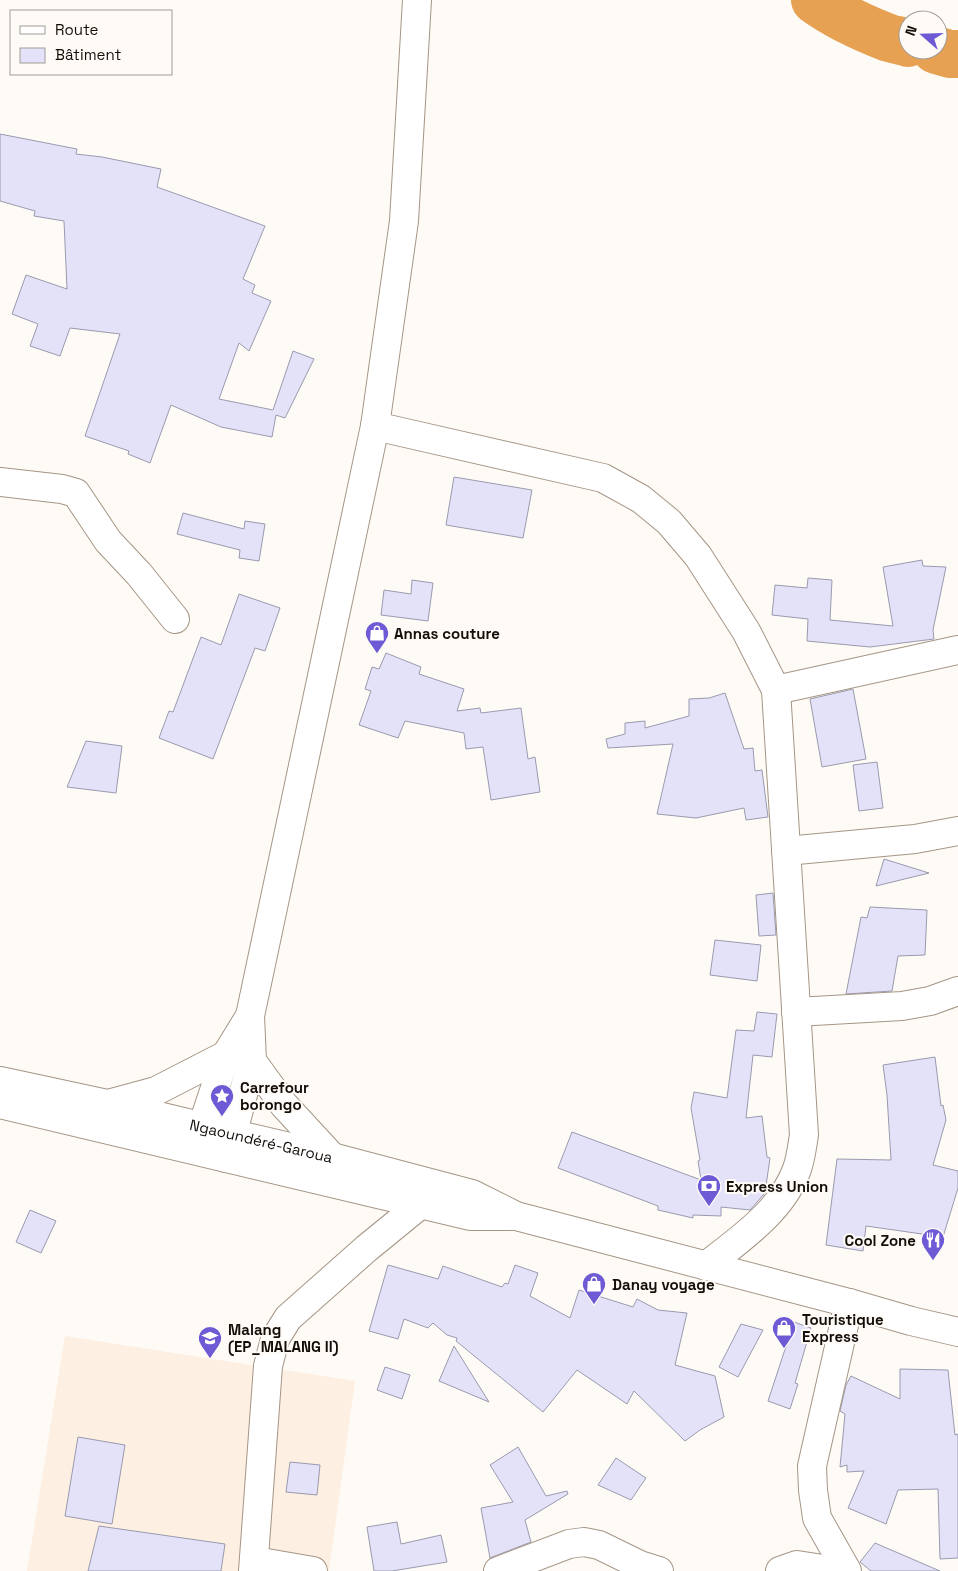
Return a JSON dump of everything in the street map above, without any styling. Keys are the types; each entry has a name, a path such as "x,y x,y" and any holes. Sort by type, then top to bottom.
{"main road":[{"path":"228,1146 239,1058 250,1016 375,426 404,221 417,0"},
{"path":"375,426 603,478 642,499 668,522 698,556 746,631 776,690 804,1135 797,1169 780,1202 706,1266"},
{"path":"0,482 62,489 76,493 108,541 139,574 175,619"},
{"path":"776,690 958,650"},
{"path":"786,851 915,839 958,831"},
{"path":"796,1012 902,1006 930,1001 958,991"},
{"path":"107,1104 156,1091 239,1058"},
{"path":"199,1138 239,1058"},
{"path":"239,1058 332,1157"},
{"name":"Ngaoundéré-Garoua","path":"0,1081 107,1104 199,1138 421,1204 470,1216 516,1216"},
{"name":"Ngaoundéré-Garoua","path":"0,1104 199,1138"},
{"name":"Ngaoundéré-Garoua","path":"228,1146 332,1157 472,1194 516,1216 958,1332"},
{"path":"313,1571 254,1566 268,1366 275,1339 288,1318 367,1248 421,1204"},
{"path":"846,1571 817,1518 812,1466 849,1303"},
{"path":"817,1518 788,1568 836,1571"},
{"path":"498,1571 569,1544 584,1542 599,1545 659,1571"}],"shaded area":[{"path":"65,1336 355,1381 329,1571 27,1571"}],"building":[{"path":"0,134 77,149 76,154 102,157 161,169 157,187 265,226 243,279 255,285 252,293 271,301 249,351 239,343 219,399 273,410 293,351 314,359 285,418 276,415 272,437 221,427 171,405 150,463 128,454 129,451 85,436 120,334 70,328 60,356 30,346 38,324 12,314 26,275 67,289 64,221 34,216 35,211 0,201"},
{"path":"454,477 532,490 523,538 446,525"},
{"path":"183,513 244,529 245,521 265,524 259,561 239,558 240,550 177,534"},
{"path":"922,560 923,566 946,567 933,630 934,639 870,647 807,641 808,619 772,615 775,585 807,588 808,578 832,580 830,620 893,626 883,567"},
{"path":"412,580 433,583 428,621 381,615 384,590 411,594"},
{"path":"239,594 280,608 265,651 255,648 213,759 159,738 169,711 173,712 201,637 221,645"},
{"path":"386,653 421,667 419,674 464,689 457,711 480,708 481,713 521,708 528,759 535,757 540,792 491,800 483,747 466,749 464,733 405,721 398,738 359,725 371,691 365,689 372,667 379,669"},
{"path":"853,689 866,759 822,767 810,699"},
{"path":"725,693 744,749 753,748 755,771 762,770 768,817 746,820 744,808 696,818 657,814 673,744 608,748 606,739 625,734 625,723 645,721 645,728 689,716 689,699 709,698"},
{"path":"86,741 122,746 116,793 67,787"},
{"path":"877,762 883,808 859,811 853,765"},
{"path":"884,859 929,873 876,886"},
{"path":"773,893 776,935 759,936 756,895"},
{"path":"870,907 927,910 925,955 898,956 892,991 846,994 861,917 867,918"},
{"path":"715,940 761,945 757,981 710,975"},
{"path":"757,1012 777,1014 772,1057 753,1055 746,1118 762,1116 767,1157 770,1158 765,1193 750,1210 721,1207 721,1216 693,1215 693,1218 658,1210 658,1206 558,1168 572,1132 701,1180 698,1161 700,1160 691,1108 694,1092 727,1098 736,1030 754,1031"},
{"path":"935,1057 941,1106 943,1105 946,1120 933,1165 958,1171 958,1188 943,1237 866,1226 863,1251 826,1245 837,1159 891,1160 883,1065"},
{"path":"30,1210 56,1221 41,1253 16,1242"},
{"path":"388,1265 438,1279 443,1266 502,1287 505,1283 508,1284 515,1265 538,1273 530,1296 570,1318 579,1290 633,1307 637,1299 658,1310 687,1313 675,1365 715,1376 724,1417 700,1430 685,1441 634,1391 627,1404 577,1370 543,1412 456,1341 457,1338 447,1335 433,1323 428,1328 404,1319 398,1339 369,1331"},
{"path":"794,1322 811,1328 795,1383 798,1384 790,1409 768,1401"},
{"path":"741,1324 763,1330 738,1377 719,1367"},
{"path":"454,1346 489,1402 439,1381"},
{"path":"385,1367 410,1375 402,1399 377,1390"},
{"path":"900,1369 948,1370 955,1435 958,1434 958,1558 940,1559 938,1489 898,1490 886,1524 848,1508 864,1471 847,1472 847,1465 840,1467 845,1414 840,1411 846,1385 851,1376 900,1399"},
{"path":"78,1437 125,1445 112,1524 65,1516"},
{"path":"518,1447 546,1496 567,1491 568,1494 525,1520 531,1542 490,1558 481,1508 513,1502 490,1465"},
{"path":"616,1458 646,1478 631,1500 598,1485"},
{"path":"290,1462 320,1465 317,1495 286,1492"},
{"path":"397,1522 401,1544 441,1535 447,1562 392,1571 374,1571 367,1527"},
{"path":"99,1526 225,1544 221,1571 88,1571"},
{"path":"875,1543 940,1571 871,1571 860,1562"}],"waterway":[{"path":"815,0 860,26 898,40"},
{"path":"948,53 958,54"}],"place":[{"name":"Annas couture","path":"377,654"},
{"name":"Carrefour borongo","path":"222,1117"},
{"name":"Express Union","path":"709,1207"},
{"name":"Cool Zone","path":"933,1261"},
{"name":"Danay voyage","path":"594,1305"},
{"name":"Touristique Express","path":"784,1349"},
{"name":"Malang (EP_MALANG II)","path":"210,1359"}]}
